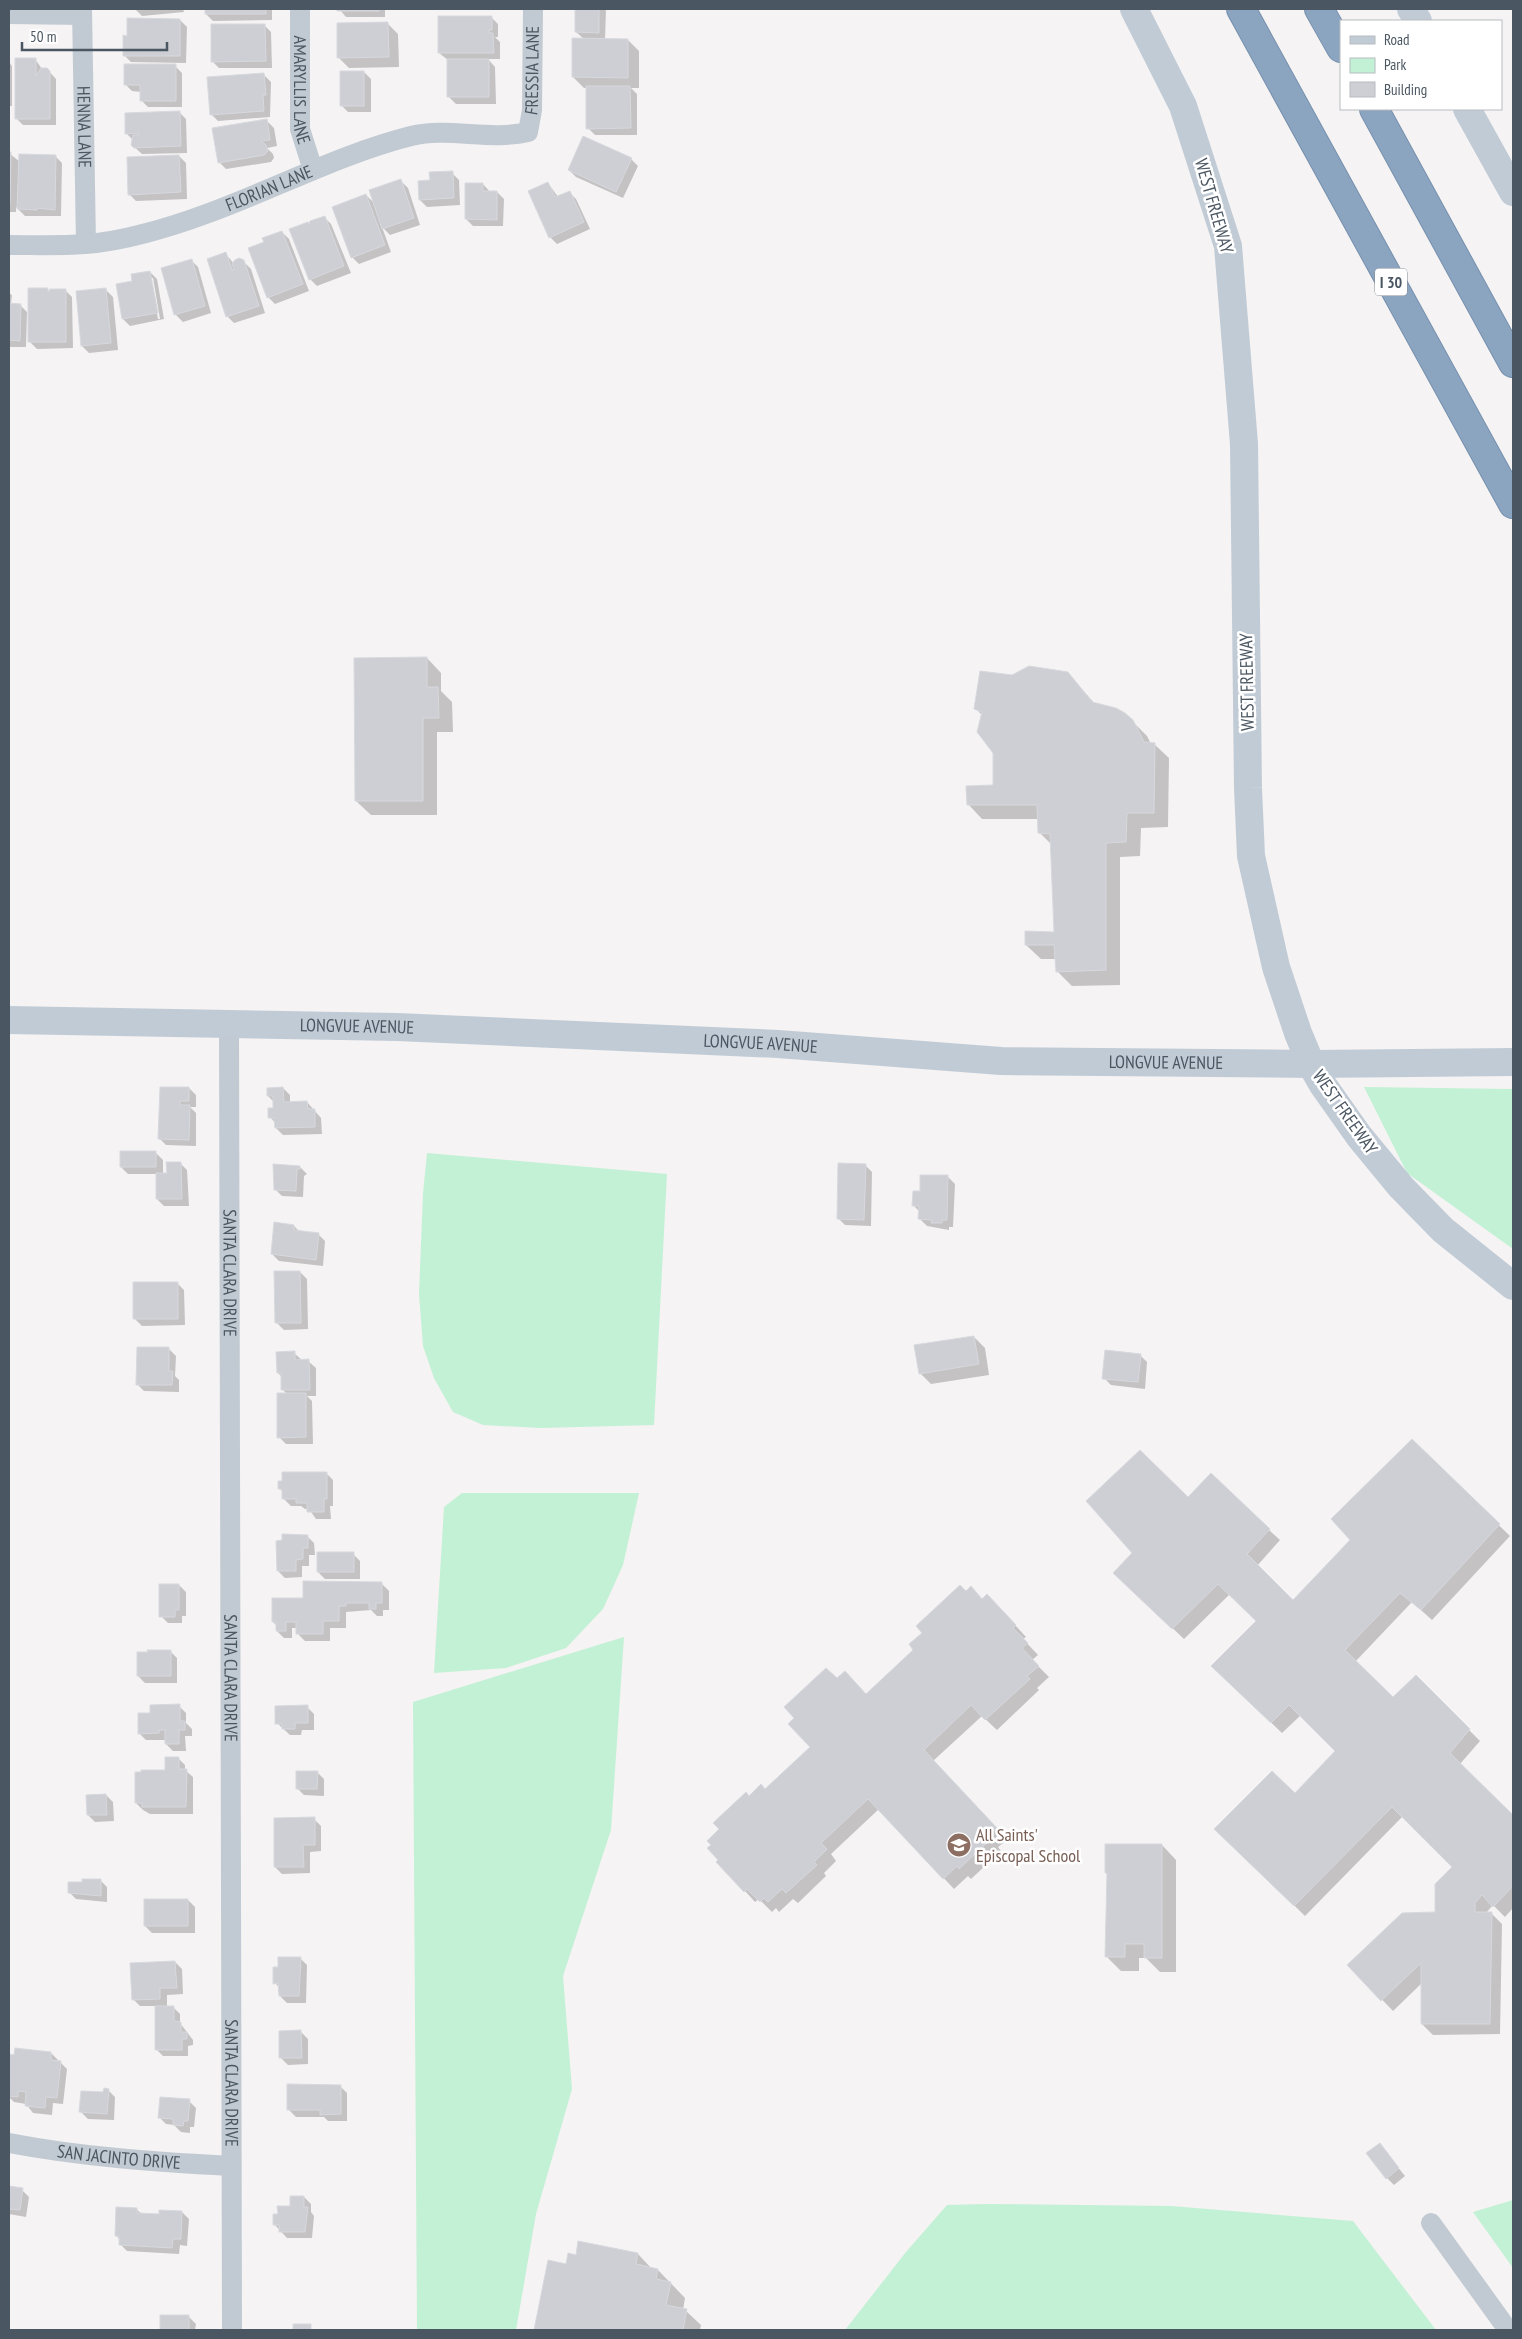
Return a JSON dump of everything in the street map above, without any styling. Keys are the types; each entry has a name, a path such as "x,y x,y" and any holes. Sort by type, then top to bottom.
{"highway":[{"path":"1233,9 1268,61"},
{"name":"I 30","path":"1241,9 1513,504"},
{"path":"1319,9 1340,46"},
{"path":"1328,9 1340,37"},
{"path":"1375,110 1513,363"}],"main road":[{"name":"WEST FREEWAY","path":"1134,9 1183,106 1228,246 1244,444 1248,788 1252,856 1276,968 1298,1033 1311,1064 1322,1085 1359,1136 1401,1187 1443,1230 1513,1286"},
{"path":"1411,9 1417,20"},
{"path":"1469,110 1513,192"},
{"name":"LONGVUE AVENUE","path":"9,1020 397,1027 768,1043 1001,1061 1311,1064 1513,1062"}],"street":[{"name":"AMARYLLIS LANE","path":"300,9 300,129 313,170"},
{"name":"FRESSIA LANE","path":"528,132 532,110 533,9"},
{"path":"9,14 82,12"},
{"name":"HENNA LANE","path":"82,12 86,244"},
{"name":"FLORIAN LANE","path":"9,245 86,244 141,234 205,214 365,150 413,136 470,132 509,136 528,132"},
{"name":"SANTA CLARA DRIVE","path":"229,1024 232,2330"},
{"name":"SAN JACINTO DRIVE","path":"9,2143 86,2154 231,2166"},
{"path":"1431,2223 1508,2330"}],"green space":[{"path":"1364,1087 1513,1089 1513,1249 1407,1173"},
{"path":"427,1153 667,1174 654,1425 541,1428 483,1425 453,1412 434,1378 423,1346 419,1294 423,1193"},
{"path":"462,1493 639,1493 623,1565 603,1609 566,1648 506,1668 434,1673 444,1507"},
{"path":"624,1637 611,1830 563,1976 572,2089 536,2214 516,2330 417,2330 413,1702"},
{"path":"1513,2200 1513,2268 1473,2212"},
{"path":"947,2205 1171,2206 1353,2221 1436,2330 845,2330 906,2252"}],"building":[{"path":"205,9 266,9 266,14 205,14"},
{"path":"337,9 379,9 379,11 337,11"},
{"path":"575,9 599,9 599,33 575,32"},
{"path":"438,16 492,16 492,30 489,30 489,33 493,33 494,53 438,53"},
{"path":"127,18 180,19 180,56 123,56 123,35 127,36"},
{"path":"388,22 389,57 337,58 337,23"},
{"path":"211,24 265,24 266,61 211,62"},
{"path":"572,38 628,39 628,78 572,77"},
{"path":"15,58 36,58 36,76 41,68 47,68 50,71 50,119 15,119"},
{"path":"447,59 489,59 489,97 447,97"},
{"path":"124,64 176,64 176,101 140,101 140,85 124,85"},
{"path":"340,71 364,71 364,106 340,106"},
{"path":"264,73 266,95 263,95 264,111 210,115 207,77"},
{"path":"586,86 630,86 631,128 586,129"},
{"path":"180,111 181,146 134,148 131,145 133,135 139,135 139,133 125,134 125,113"},
{"path":"267,119 270,140 261,141 266,145 268,151 264,155 218,163 212,128"},
{"path":"583,136 632,158 616,192 568,170"},
{"path":"9,152 11,152 10,205 9,205"},
{"path":"19,154 56,155 55,210 37,208 37,210 17,209"},
{"path":"179,155 181,192 128,195 127,157"},
{"path":"453,171 454,198 419,200 418,181 430,180 429,172"},
{"path":"401,179 414,218 382,229 369,190"},
{"path":"548,182 555,197 570,191 584,222 549,238 528,191"},
{"path":"465,183 483,183 483,191 497,191 497,220 465,219"},
{"path":"366,194 385,245 351,258 332,207"},
{"path":"325,216 344,266 309,280 289,229 308,222 309,224 310,221"},
{"path":"282,231 303,284 267,298 248,248 264,242 262,238"},
{"path":"226,252 232,270 234,269 232,264 235,260 239,258 244,260 259,306 226,317 207,259"},
{"path":"192,259 205,306 174,315 161,268"},
{"path":"150,271 158,313 122,319 116,284 132,281 131,274"},
{"path":"28,288 48,288 48,292 50,289 66,289 66,342 28,342"},
{"path":"106,288 111,343 81,346 76,291"},
{"path":"9,303 21,304 20,341 9,340"},
{"path":"427,657 427,687 438,687 439,718 423,718 423,801 355,801 354,658"},
{"path":"1029,666 1068,672 1092,702 1116,708 1125,713 1133,720 1144,742 1155,743 1154,813 1127,813 1126,842 1106,843 1106,970 1056,972 1054,945 1025,945 1025,931 1054,932 1050,834 1038,833 1037,805 967,805 966,786 993,785 993,753 977,732 982,712 974,709 980,671 1012,675"},
{"path":"160,1087 189,1087 189,1101 180,1101 180,1105 190,1105 189,1140 158,1139"},
{"path":"283,1087 284,1102 307,1101 308,1109 315,1109 315,1127 275,1128 274,1118 268,1118 268,1108 273,1108 273,1096 267,1096 267,1088"},
{"path":"120,1151 156,1151 156,1167 120,1167"},
{"path":"166,1162 181,1162 182,1199 156,1199 156,1173 167,1173"},
{"path":"838,1163 866,1164 864,1220 837,1219"},
{"path":"273,1164 300,1166 300,1169 297,1169 296,1191 274,1190"},
{"path":"920,1175 948,1175 947,1220 942,1220 942,1223 931,1223 932,1220 918,1219 919,1206 912,1206 913,1191 920,1191"},
{"path":"274,1222 294,1225 294,1230 319,1233 316,1260 271,1254"},
{"path":"274,1271 300,1271 301,1323 275,1323"},
{"path":"133,1282 178,1282 178,1319 133,1319"},
{"path":"974,1336 979,1364 919,1374 914,1345"},
{"path":"137,1347 169,1347 169,1371 173,1371 172,1385 136,1385"},
{"path":"1105,1350 1141,1354 1138,1382 1102,1379"},
{"path":"295,1351 295,1360 309,1359 310,1390 281,1390 281,1373 277,1373 276,1352"},
{"path":"277,1393 306,1393 306,1437 277,1438"},
{"path":"1412,1439 1500,1524 1421,1610 1400,1593 1345,1650 1393,1697 1416,1675 1470,1729 1450,1753 1513,1815 1513,1886 1493,1907 1482,1895 1475,1903 1475,1912 1492,1912 1490,2024 1421,2024 1421,1963 1381,2001 1347,1965 1402,1913 1435,1912 1435,1884 1452,1867 1392,1807 1294,1906 1214,1829 1272,1771 1295,1793 1335,1751 1289,1705 1271,1723 1211,1666 1256,1621 1218,1584 1172,1629 1113,1573 1132,1553 1086,1501 1140,1450 1188,1497 1211,1473 1270,1529 1247,1554 1293,1600 1350,1540 1331,1519"},
{"path":"282,1472 327,1472 327,1499 324,1499 324,1512 307,1512 307,1503 296,1503 296,1499 282,1499 282,1489 278,1489 278,1481 282,1481"},
{"path":"282,1534 308,1535 308,1548 303,1548 303,1559 296,1560 296,1571 277,1571 276,1541 282,1540"},
{"path":"317,1552 354,1552 354,1572 317,1572"},
{"path":"303,1581 382,1582 382,1603 376,1603 376,1609 369,1609 369,1603 346,1603 346,1606 339,1606 339,1621 323,1621 323,1634 296,1634 296,1622 286,1622 286,1631 276,1631 276,1622 272,1622 272,1598 303,1598"},
{"path":"159,1584 179,1584 179,1610 175,1610 175,1617 159,1617"},
{"path":"960,1585 966,1591 971,1586 982,1599 987,1594 1016,1625 1013,1628 1028,1643 1022,1648 1039,1666 1027,1676 1030,1679 985,1720 971,1705 924,1750 997,1828 989,1836 991,1839 959,1869 957,1866 943,1879 868,1799 821,1843 827,1849 814,1862 817,1865 786,1893 782,1889 768,1902 764,1898 760,1902 747,1889 744,1892 716,1862 718,1860 707,1848 711,1845 707,1841 719,1829 713,1823 746,1792 749,1796 761,1784 765,1789 810,1747 788,1724 794,1718 784,1707 826,1668 837,1678 845,1671 866,1694 913,1650 909,1644 922,1633 916,1626"},
{"path":"147,1650 171,1650 171,1676 137,1676 137,1652 148,1652"},
{"path":"180,1704 180,1721 185,1721 185,1730 179,1730 179,1744 165,1744 165,1730 159,1730 159,1733 138,1734 138,1713 150,1713 150,1705"},
{"path":"308,1705 308,1723 295,1723 295,1729 282,1729 282,1724 275,1724 275,1706"},
{"path":"165,1757 179,1757 179,1769 187,1769 186,1807 142,1807 142,1803 135,1803 135,1772 141,1772 141,1770 165,1770"},
{"path":"296,1771 318,1771 317,1789 296,1789"},
{"path":"106,1794 107,1815 87,1815 86,1795"},
{"path":"315,1817 315,1845 303,1845 304,1867 274,1867 274,1818"},
{"path":"1105,1844 1162,1844 1162,1958 1144,1958 1144,1944 1125,1944 1125,1957 1105,1957 1107,1873 1105,1873"},
{"path":"82,1879 101,1879 101,1896 68,1893 68,1882 82,1882"},
{"path":"144,1899 188,1899 188,1926 144,1926"},
{"path":"278,1957 301,1957 299,1996 279,1996 278,1983 273,1984 273,1967 278,1967"},
{"path":"175,1961 177,1988 160,1988 160,1999 132,2000 130,1963"},
{"path":"155,2006 174,2006 174,2021 181,2022 181,2032 187,2032 187,2039 182,2039 182,2050 155,2050"},
{"path":"301,2030 302,2058 279,2058 279,2031"},
{"path":"15,2048 51,2052 51,2060 61,2061 57,2098 46,2097 45,2108 25,2106 26,2092 18,2091 18,2097 9,2096 9,2054 14,2055"},
{"path":"287,2084 341,2085 341,2114 320,2115 320,2110 287,2110"},
{"path":"104,2088 109,2089 107,2114 79,2112 81,2091 103,2092"},
{"path":"160,2097 190,2099 188,2121 184,2121 183,2126 173,2125 173,2119 158,2118"},
{"path":"1380,2143 1399,2168 1386,2179 1366,2153"},
{"path":"9,2186 23,2188 20,2210 9,2209"},
{"path":"290,2196 304,2196 304,2207 308,2207 305,2232 279,2232 279,2225 273,2225 273,2214 278,2214 277,2206 290,2206"},
{"path":"116,2207 137,2208 137,2213 159,2214 159,2210 182,2211 181,2239 173,2239 172,2248 119,2245 119,2236 115,2236"},
{"path":"578,2241 638,2253 636,2264 658,2269 656,2279 671,2282 666,2305 687,2309 683,2330 534,2330 548,2260 566,2264 568,2253 576,2255"},
{"path":"160,2315 189,2315 189,2330 160,2330"},
{"path":"293,2324 311,2324 311,2330 293,2330"}],"place":[{"name":"All Saints' Episcopal School","path":"959,1845"}]}
